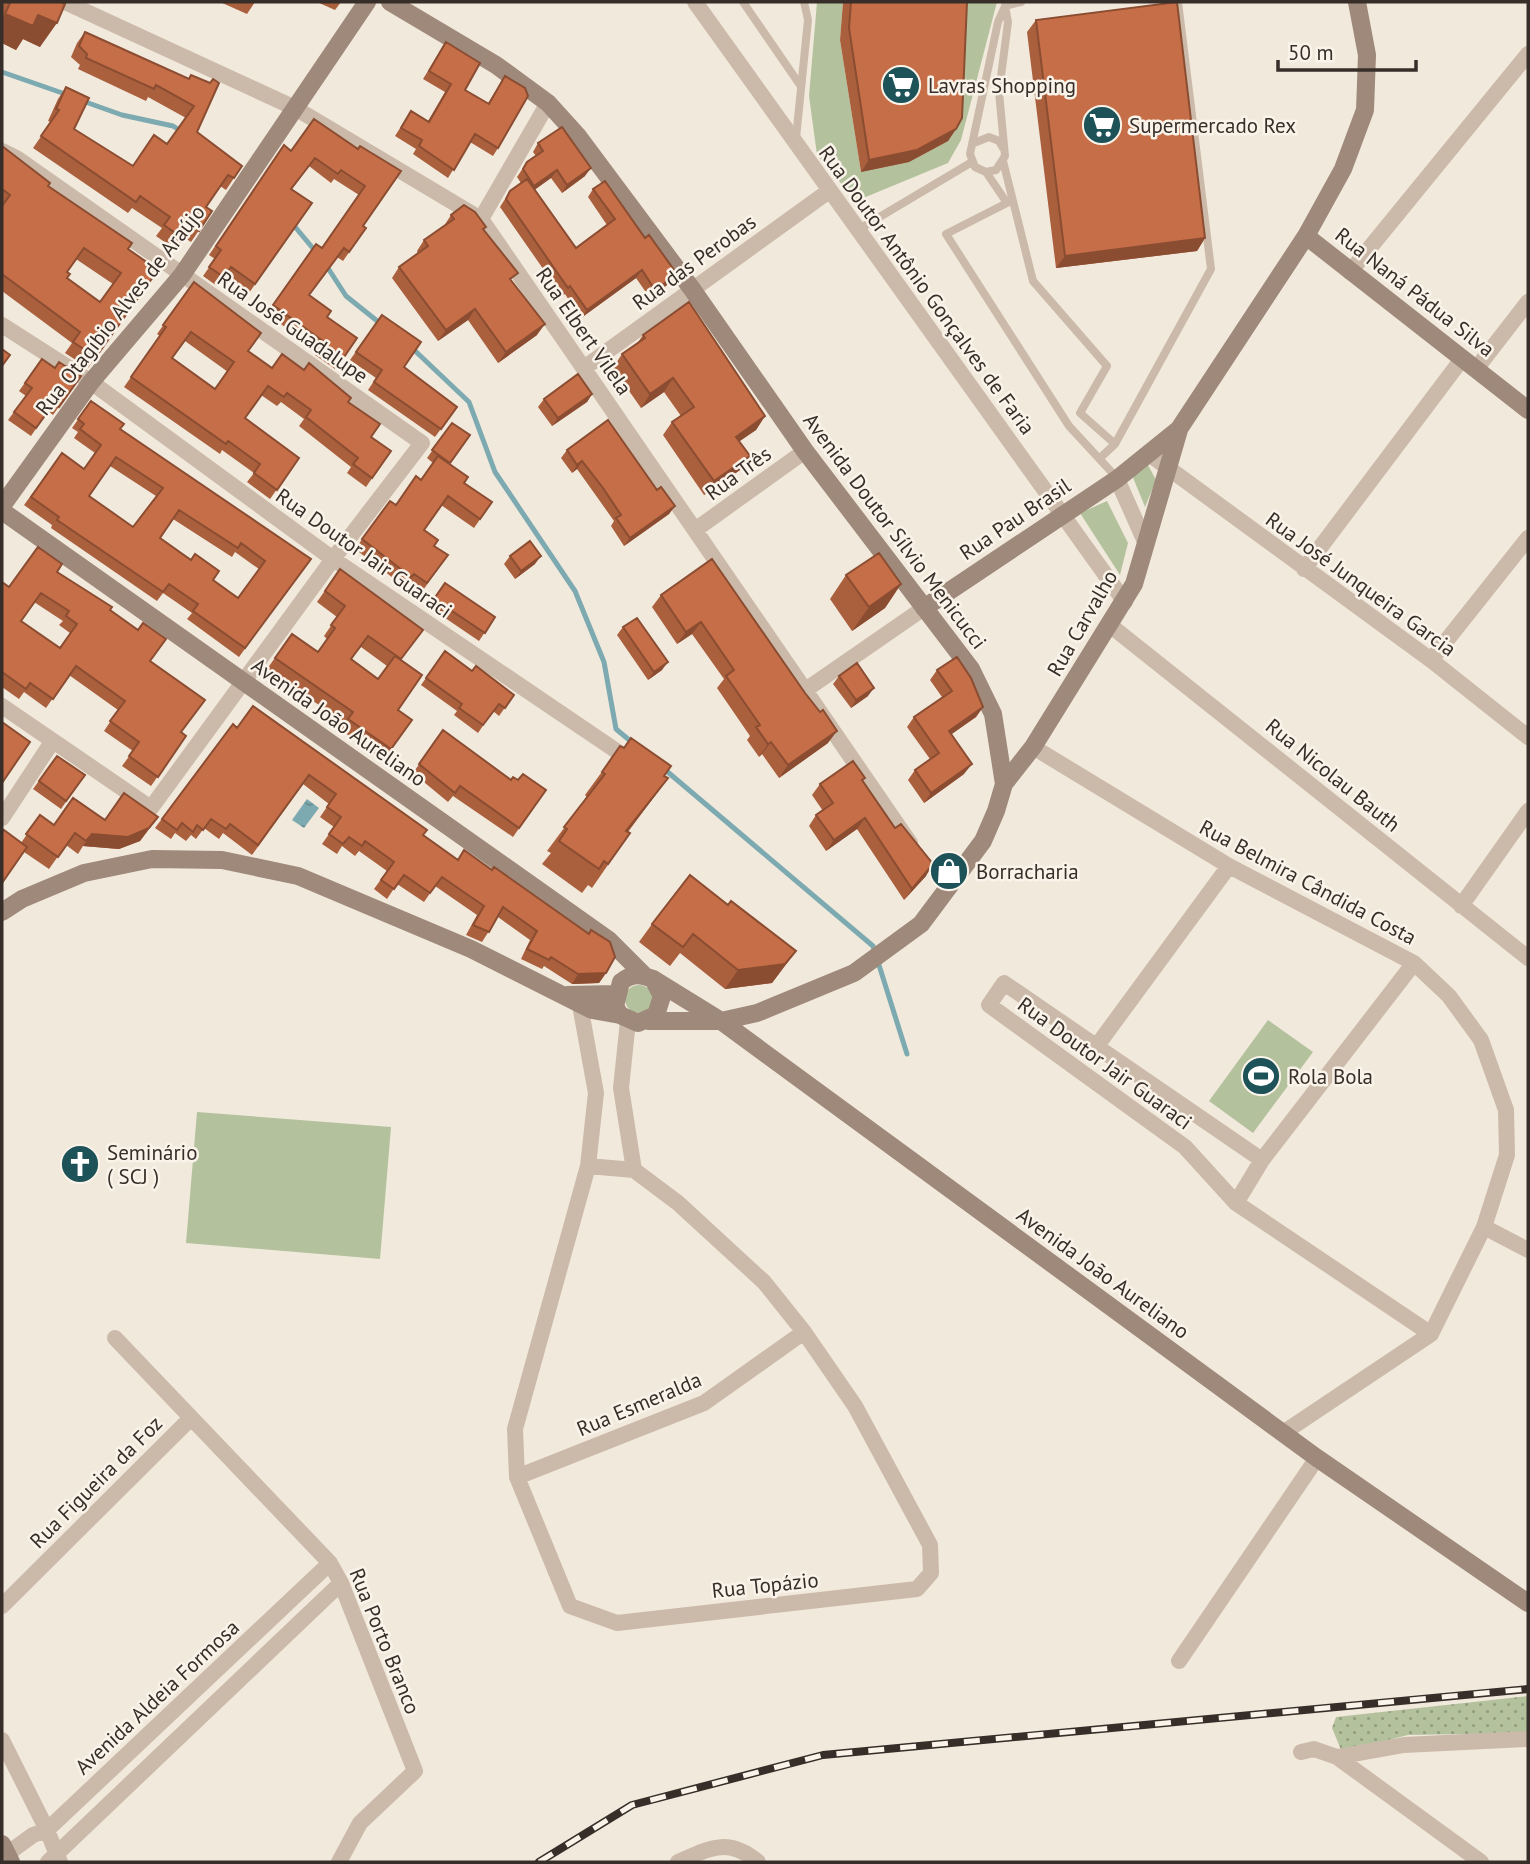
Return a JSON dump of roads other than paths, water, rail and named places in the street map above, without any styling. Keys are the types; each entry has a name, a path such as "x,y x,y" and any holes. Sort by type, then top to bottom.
{"main road":[{"name":"Rua Otagíbio Alves de Araújo","path":"2,509 91,382 182,275 367,2"},
{"name":"Avenida Doutor Sílvio Menicucci","path":"390,2 496,65 548,103 577,135 692,289 805,451 971,669 988,700 1004,784"},
{"path":"1179,429 1307,236 1343,169 1366,110 1367,55 1357,2"},
{"name":"Rua Naná Pádua Silva","path":"1307,236 1528,410"},
{"name":"Rua Pau Brasil","path":"924,608 1117,479 1179,429"},
{"name":"Rua Carvalho","path":"1004,784 1033,747 1111,626 1134,584 1179,429"},
{"name":"Avenida João Aureliano","path":"2,509 609,940 648,977 721,1021 1317,1458 1528,1603"},
{"path":"2,912 22,899 84,873 152,859 222,860 298,876 471,949 575,997 600,1013 638,1023 721,1021 757,1013 854,972 920,924 983,841 1004,784"},
{"path":"609,940 618,988 615,1006 624,1018"},
{"path":"575,997 618,988 635,975 648,977 662,996 661,1006 648,1021"}],"street":[{"name":"Rua Elbert Vilela","path":"65,2 295,108 481,219 918,853"},
{"name":"Rua Doutor Antônio Gonçalves de Faria","path":"695,2 856,231 1064,514 1125,602"},
{"path":"1350,272 1528,54"},
{"path":"481,219 548,103"},
{"name":"Rua José Guadalupe","path":"2,151 18,159 422,443 333,559"},
{"name":"Rua das Perobas","path":"584,368 829,191"},
{"path":"1304,569 1469,364 1528,302"},
{"name":"Rua Doutor Jair Guaraci","path":"2,325 91,382 333,559 618,752"},
{"name":"Rua Três","path":"695,530 805,451"},
{"name":"Rua José Junqueira Garcia","path":"1149,454 1431,660 1528,737"},
{"path":"1117,479 1146,544"},
{"path":"1431,660 1528,538"},
{"path":"2,706 151,808 333,559"},
{"name":"Rua Pau Brasil","path":"804,691 924,608"},
{"name":"Rua Nicolau Bauth","path":"1111,626 1528,958"},
{"path":"2,818 52,742"},
{"name":"Rua Belmira Cândida Costa","path":"1033,747 1229,866 1414,963 1449,996 1481,1040 1506,1110 1507,1156 1484,1227 1431,1334 1283,1433"},
{"path":"1461,906 1528,811"},
{"path":"1096,1047 1229,866"},
{"path":"1236,1203 1262,1160 1414,963"},
{"name":"Rua Doutor Jair Guaraci","path":"1262,1160 1004,984 989,1004 1185,1147 1236,1203 1431,1334"},
{"name":"Rua Topázio","path":"575,997 596,1093 589,1166 515,1429 517,1477 570,1606 617,1622 917,1589 931,1573 930,1545 855,1406 804,1332 764,1282 678,1203 634,1171"},
{"path":"589,1166 634,1171 621,1088 624,1018"},
{"path":"596,1093 621,1088"},
{"path":"1484,1227 1528,1250"},
{"name":"Rua Esmeralda","path":"517,1477 704,1403 804,1332"},
{"name":"Rua Porto Branco","path":"116,1338 190,1419 331,1563 341,1583 415,1771 360,1823 339,1862"},
{"name":"Rua Figueira da Foz","path":"2,1606 190,1419"},
{"path":"1180,1661 1317,1458"},
{"name":"Avenida Aldeia Formosa","path":"7,1853 33,1835 47,1830 331,1563"},
{"name":"Avenida Aldeia Formosa","path":"55,1860 341,1583"},
{"path":"270,1620 285,1637"},
{"path":"216,1671 233,1688"},
{"path":"147,1736 164,1754"},
{"path":"1337,1758 1405,1745 1528,1739"},
{"path":"2,1740 47,1830 55,1860"},
{"path":"1301,1752 1314,1749 1337,1758 1481,1862"},
{"path":"89,1790 106,1809"},
{"path":"678,1862 710,1848 727,1846 744,1850 758,1862"}],"lane":[{"path":"743,2 800,85"},
{"path":"795,144 808,20 804,2"},
{"path":"1006,4 1021,2"},
{"path":"1100,458 1115,444 1211,269 1178,2"},
{"path":"1006,4 998,22 974,143 970,150 972,162 986,172 1007,203 946,234 1069,426 1117,479"},
{"path":"1006,4 1008,22 999,92 1003,161 1033,281 1107,366 1080,413 1115,444"},
{"path":"974,143 989,137 999,141 1004,151"},
{"path":"986,172 996,170 1003,161"},
{"path":"856,231 972,162"}],"water":[{"path":"307,799 319,808 304,828 292,820"}],"waterway":[{"path":"2,72 68,95"},
{"path":"80,100 122,115 173,126 184,133"},
{"path":"291,222 316,252"},
{"path":"326,265 346,296 381,324"},
{"path":"411,347 469,402 495,472 575,591 604,662 616,729 634,744"},
{"path":"663,768 873,946 907,1054"}],"railway":[{"path":"539,1862 632,1805 823,1755 1528,1689"}],"place":[{"name":"Lavras Shopping","path":"901,85"},
{"name":"Supermercado Rex","path":"1102,125"},
{"name":"Borracharia","path":"949,871"},
{"name":"Rola Bola","path":"1261,1076"},
{"name":"Seminário ( SCJ )","path":"80,1164"}]}
